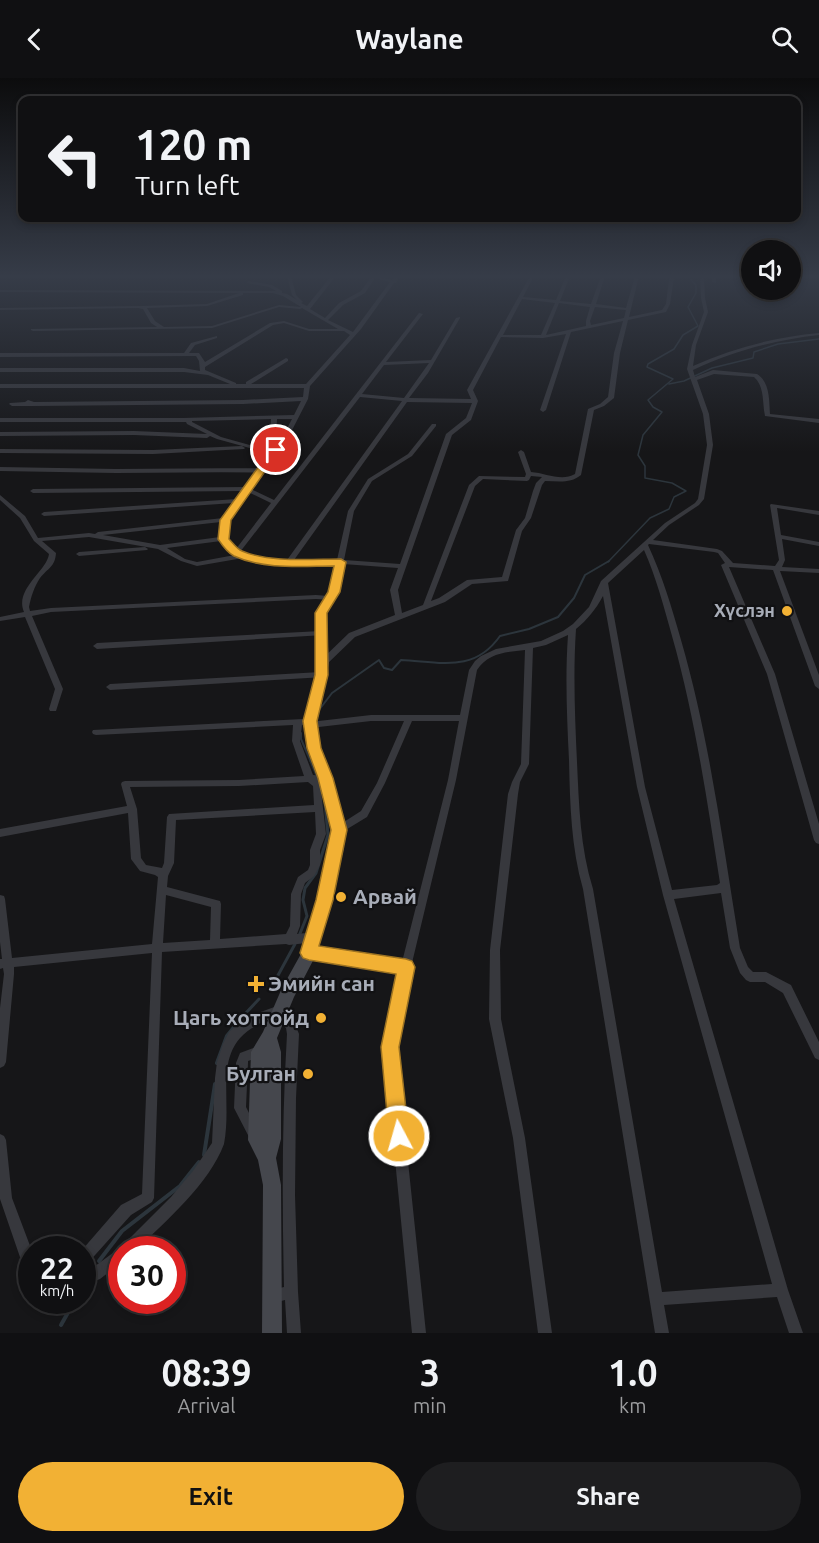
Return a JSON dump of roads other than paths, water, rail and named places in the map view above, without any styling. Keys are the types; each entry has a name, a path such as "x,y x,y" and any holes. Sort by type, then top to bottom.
{"street":[{"path":"183,386 192,372 255,335"},
{"path":"223,539 225,520 286,435 305,399 308,386 348,335"},
{"path":"238,554 274,502 405,335"},
{"path":"289,562 406,400 448,335"},
{"path":"399,615 394,591 449,434 469,419 475,401 470,390 501,336 543,337 554,335"},
{"path":"543,410 568,335"},
{"path":"110,687 322,669 351,635 442,600 470,582 505,579 519,530 525,525 530,514 537,485 543,479 568,480 578,475 591,409 611,398 621,335"},
{"path":"419,1333 390,1047 406,967 452,780 473,670 476,664 494,652 553,639 572,628 593,611 604,583 679,514 697,504 701,499 710,445 706,414 690,369 698,335"},
{"path":"690,369 710,360 774,340 815,335"},
{"path":"185,354 193,344 215,337"},
{"path":"0,355 185,354 199,356 202,371 240,386"},
{"path":"50,355 55,357 61,369 65,370"},
{"path":"250,387 248,383 286,360"},
{"path":"382,364 432,361"},
{"path":"0,370 192,372 215,376"},
{"path":"695,379 713,372 755,375 759,377 765,389 767,415 819,421"},
{"path":"0,386 308,386"},
{"path":"183,386 187,398 194,402"},
{"path":"358,395 406,400 475,401"},
{"path":"12,404 305,399"},
{"path":"0,420 296,417"},
{"path":"273,439 274,418"},
{"path":"179,419 189,420 198,429 263,453 263,467"},
{"path":"289,940 296,926 296,894 301,880 310,873 315,865 315,850 321,834 317,784 310,779 296,741 306,723 322,669 321,613 334,592 351,511 370,480 410,455 434,425"},
{"path":"0,434 134,433 200,435 219,438"},
{"path":"0,451 153,452 251,448"},
{"path":"521,452 529,474"},
{"path":"0,469 263,467"},
{"path":"426,606 472,484 481,477 527,478 529,474 541,474 558,479"},
{"path":"33,491 247,489 274,502"},
{"path":"0,497 23,517 36,540 53,553 54,558 41,570 27,595 25,607 59,689 53,709"},
{"path":"44,513 238,501"},
{"path":"776,570 782,560 773,505 819,513"},
{"path":"36,540 225,520"},
{"path":"89,535 160,547 183,560 197,564 238,554 289,562 341,562 402,566"},
{"path":"778,536 819,544"},
{"path":"223,539 238,554"},
{"path":"79,554 223,539"},
{"path":"647,543 715,550 720,552 730,564"},
{"path":"647,543 683,657 700,736 735,948 744,970 750,977 766,977 787,989 819,1054"},
{"path":"819,571 724,565 771,674 819,840"},
{"path":"776,570 819,686"},
{"path":"604,583 641,787 668,895 781,1290 796,1333"},
{"path":"0,619 63,609 330,598"},
{"path":"572,628 571,717 575,816 581,868 588,889 662,1333"},
{"path":"97,646 321,633"},
{"path":"529,646 525,764 513,794 493,987 495,1019 519,1138 545,1333"},
{"path":"96,732 371,718 464,718"},
{"path":"339,830 364,814 381,783 408,718"},
{"path":"280,1183 257,1140 264,1045 315,937 337,848 339,830 326,778 306,723"},
{"path":"163,876 158,871 143,868 136,859 132,809 125,784 239,783 326,778"},
{"path":"96,1243 126,1210 148,1198 157,948 163,876 169,863 172,817 318,808"},
{"path":"0,833 132,809"},
{"path":"668,895 720,889 724,884"},
{"path":"162,890 216,904 215,944"},
{"path":"0,899 3,963 9,974 0,1062"},
{"path":"3,963 157,948 315,937"},
{"path":"309,953 406,967"},
{"path":"273,1333 282,1294 280,1183 293,1034 290,1025 279,1013"},
{"path":"141,1236 174,1205 219,1145 221,1079 226,1050 232,1035 250,1020 279,1013"},
{"path":"264,1045 273,1052 272,1139 267,1158"},
{"path":"0,1149 2,1182 19,1236"},
{"path":"96,1273 108,1264"},
{"path":"657,1299 781,1290"},
{"path":"282,1294 294,1333"}],"waterway":[{"path":"609,561 650,518 669,509 674,497 686,491 672,483 645,478 645,466 638,455 643,435 662,412 653,407 648,400 673,379 647,367 648,364 674,349 684,335"},
{"path":"669,384 684,381 712,368 753,358 754,352 778,344 819,339"},
{"path":"319,710 332,693 379,660 384,668 392,670 401,660 456,663 479,656 500,636 529,629 558,617 574,598 585,575 609,561"},
{"path":"301,733 301,739 311,762"},
{"path":"311,761 318,778"},
{"path":"299,936 307,916 303,900 305,888 316,873 328,835 324,792 320,783"},
{"path":"276,979 295,944"},
{"path":"244,1015 259,999"},
{"path":"217,1063 227,1036 245,1014"},
{"path":"204,1155 215,1084"},
{"path":"99,1261 122,1231 180,1186 199,1162"},
{"path":"61,1325 67,1314"}],"place":[{"name":"Хүслэн","path":"787,611"},
{"name":"Арвай","path":"341,897"},
{"name":"Эмийн сан","path":"256,984"},
{"name":"Цагь хотгойд","path":"321,1018"},
{"name":"Булган","path":"308,1074"}]}
